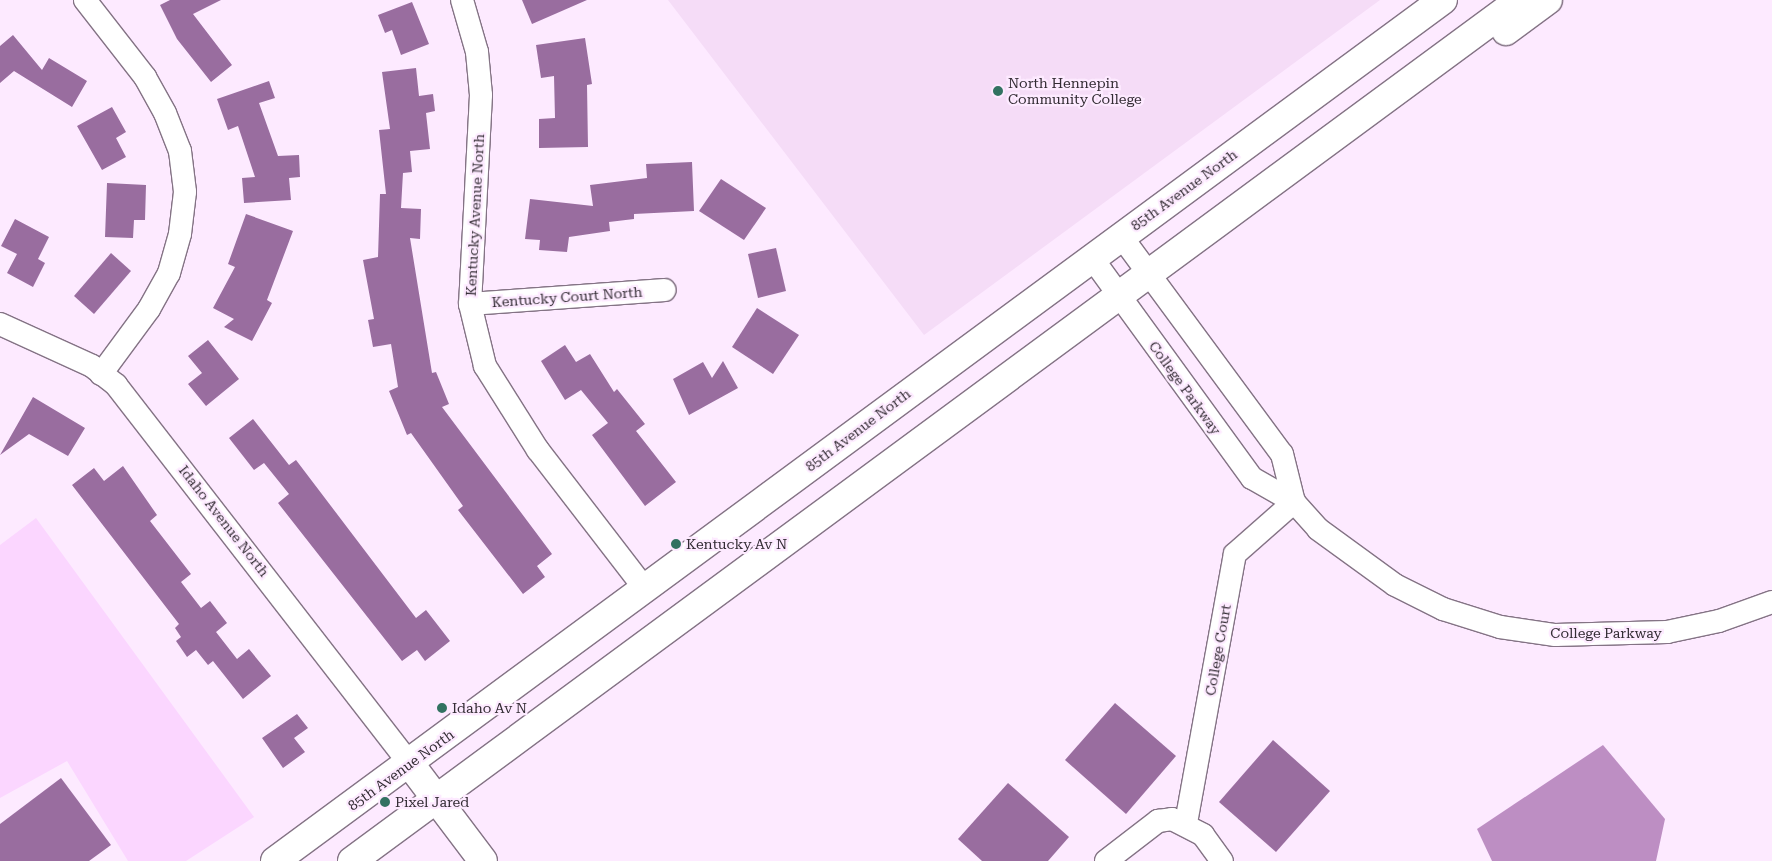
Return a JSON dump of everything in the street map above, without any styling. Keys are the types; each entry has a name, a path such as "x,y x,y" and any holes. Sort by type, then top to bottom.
{"main road":[{"name":"85th Avenue North","path":"275,861 410,764 1121,236 1443,0"},
{"path":"352,861 1520,0"},
{"path":"1434,63 1498,37 1548,0"},
{"path":"410,764 483,861"}],"street":[{"path":"85,0 145,77 165,113 180,151 185,192 180,234 169,272 149,309 101,374"},
{"name":"Kentucky Avenue North","path":"462,0 477,52 481,95 470,304 485,366 506,404 645,589"},
{"name":"College Parkway","path":"1121,236 1147,274 1282,454 1294,502"},
{"name":"College Parkway","path":"1092,258 1252,478 1294,502 1318,529 1395,585 1443,609 1500,628 1555,635 1667,632 1719,621 1772,602"},
{"name":"Kentucky Court North","path":"470,304 664,290"},
{"name":"Idaho Avenue North","path":"0,324 92,366 136,408 410,764"},
{"name":"College Court","path":"1186,823 1235,554 1294,502"},
{"path":"1106,861 1158,821 1172,818 1186,823 1203,835 1222,861"}],"shaded area":[{"name":"North Hennepin Community College","path":"668,0 1380,0 924,335"},
{"path":"36,518 254,817 186,861 128,861 67,761 0,798 0,545"},
{"path":"1603,745 1665,819 1656,861 1492,861 1477,829"}],"building":[{"path":"170,0 221,0 193,14 232,65 211,82 177,39 160,5"},
{"path":"522,0 587,0 532,24"},
{"path":"412,2 429,44 401,55 392,30 385,33 378,15"},
{"path":"13,35 42,70 49,58 87,81 72,107 14,71 0,83 0,46"},
{"path":"585,38 592,84 587,85 588,147 539,148 539,119 555,118 554,76 541,78 536,45"},
{"path":"416,68 419,96 433,94 435,111 426,113 430,149 410,151 412,172 403,173 401,208 421,209 420,239 410,238 432,373 436,372 449,404 442,407 552,554 537,566 545,577 523,594 458,510 463,506 411,433 407,435 389,391 398,387 391,344 373,347 368,320 374,319 363,260 378,257 380,194 386,194 379,130 390,129 382,72"},
{"path":"269,81 275,98 259,103 278,156 299,155 300,177 289,178 291,200 244,203 242,178 255,177 238,126 228,130 217,99"},
{"path":"112,107 126,132 116,138 126,157 102,170 77,126"},
{"path":"692,162 694,211 634,214 634,219 609,222 610,231 569,237 567,252 539,250 540,240 525,239 530,199 593,206 590,185 647,178 646,164"},
{"path":"721,179 766,208 744,240 699,211"},
{"path":"107,183 146,185 145,220 134,220 133,238 105,237"},
{"path":"246,214 293,231 267,300 272,303 252,341 224,327 234,319 213,308 235,267 228,264"},
{"path":"15,219 49,237 38,259 45,263 33,287 7,273 17,254 1,246"},
{"path":"776,248 786,291 758,298 748,254"},
{"path":"111,253 131,271 94,314 74,296"},
{"path":"757,308 799,335 773,374 732,347"},
{"path":"208,340 239,379 206,406 188,384 202,373 188,356"},
{"path":"565,345 576,362 590,354 614,392 617,389 645,424 636,431 676,482 645,506 592,435 608,423 581,390 565,400 541,361"},
{"path":"723,361 738,388 689,415 673,379 703,362 712,378"},
{"path":"33,397 85,428 68,456 29,434 0,455"},
{"path":"253,419 289,465 296,460 416,618 426,610 450,641 425,661 417,650 402,661 278,503 289,494 264,463 254,470 229,438"},
{"path":"123,466 157,515 150,521 191,574 181,582 201,608 210,601 227,623 216,632 237,659 249,649 271,676 243,699 213,661 208,665 196,650 187,657 176,641 181,637 175,628 179,624 72,485 94,468 104,481"},
{"path":"1115,703 1176,756 1126,814 1065,760"},
{"path":"297,714 308,728 294,738 305,752 283,768 262,738"},
{"path":"1273,740 1330,791 1276,852 1219,802"},
{"path":"61,778 111,845 89,861 0,861 0,824"},
{"path":"1008,783 1069,837 1048,861 982,861 958,839"}],"place":[{"name":"North Hennepin Community College","path":"998,91"},
{"name":"Kentucky Av N","path":"676,544"},
{"name":"Idaho Av N","path":"442,708"},
{"name":"Pixel Jared","path":"385,802"}]}
